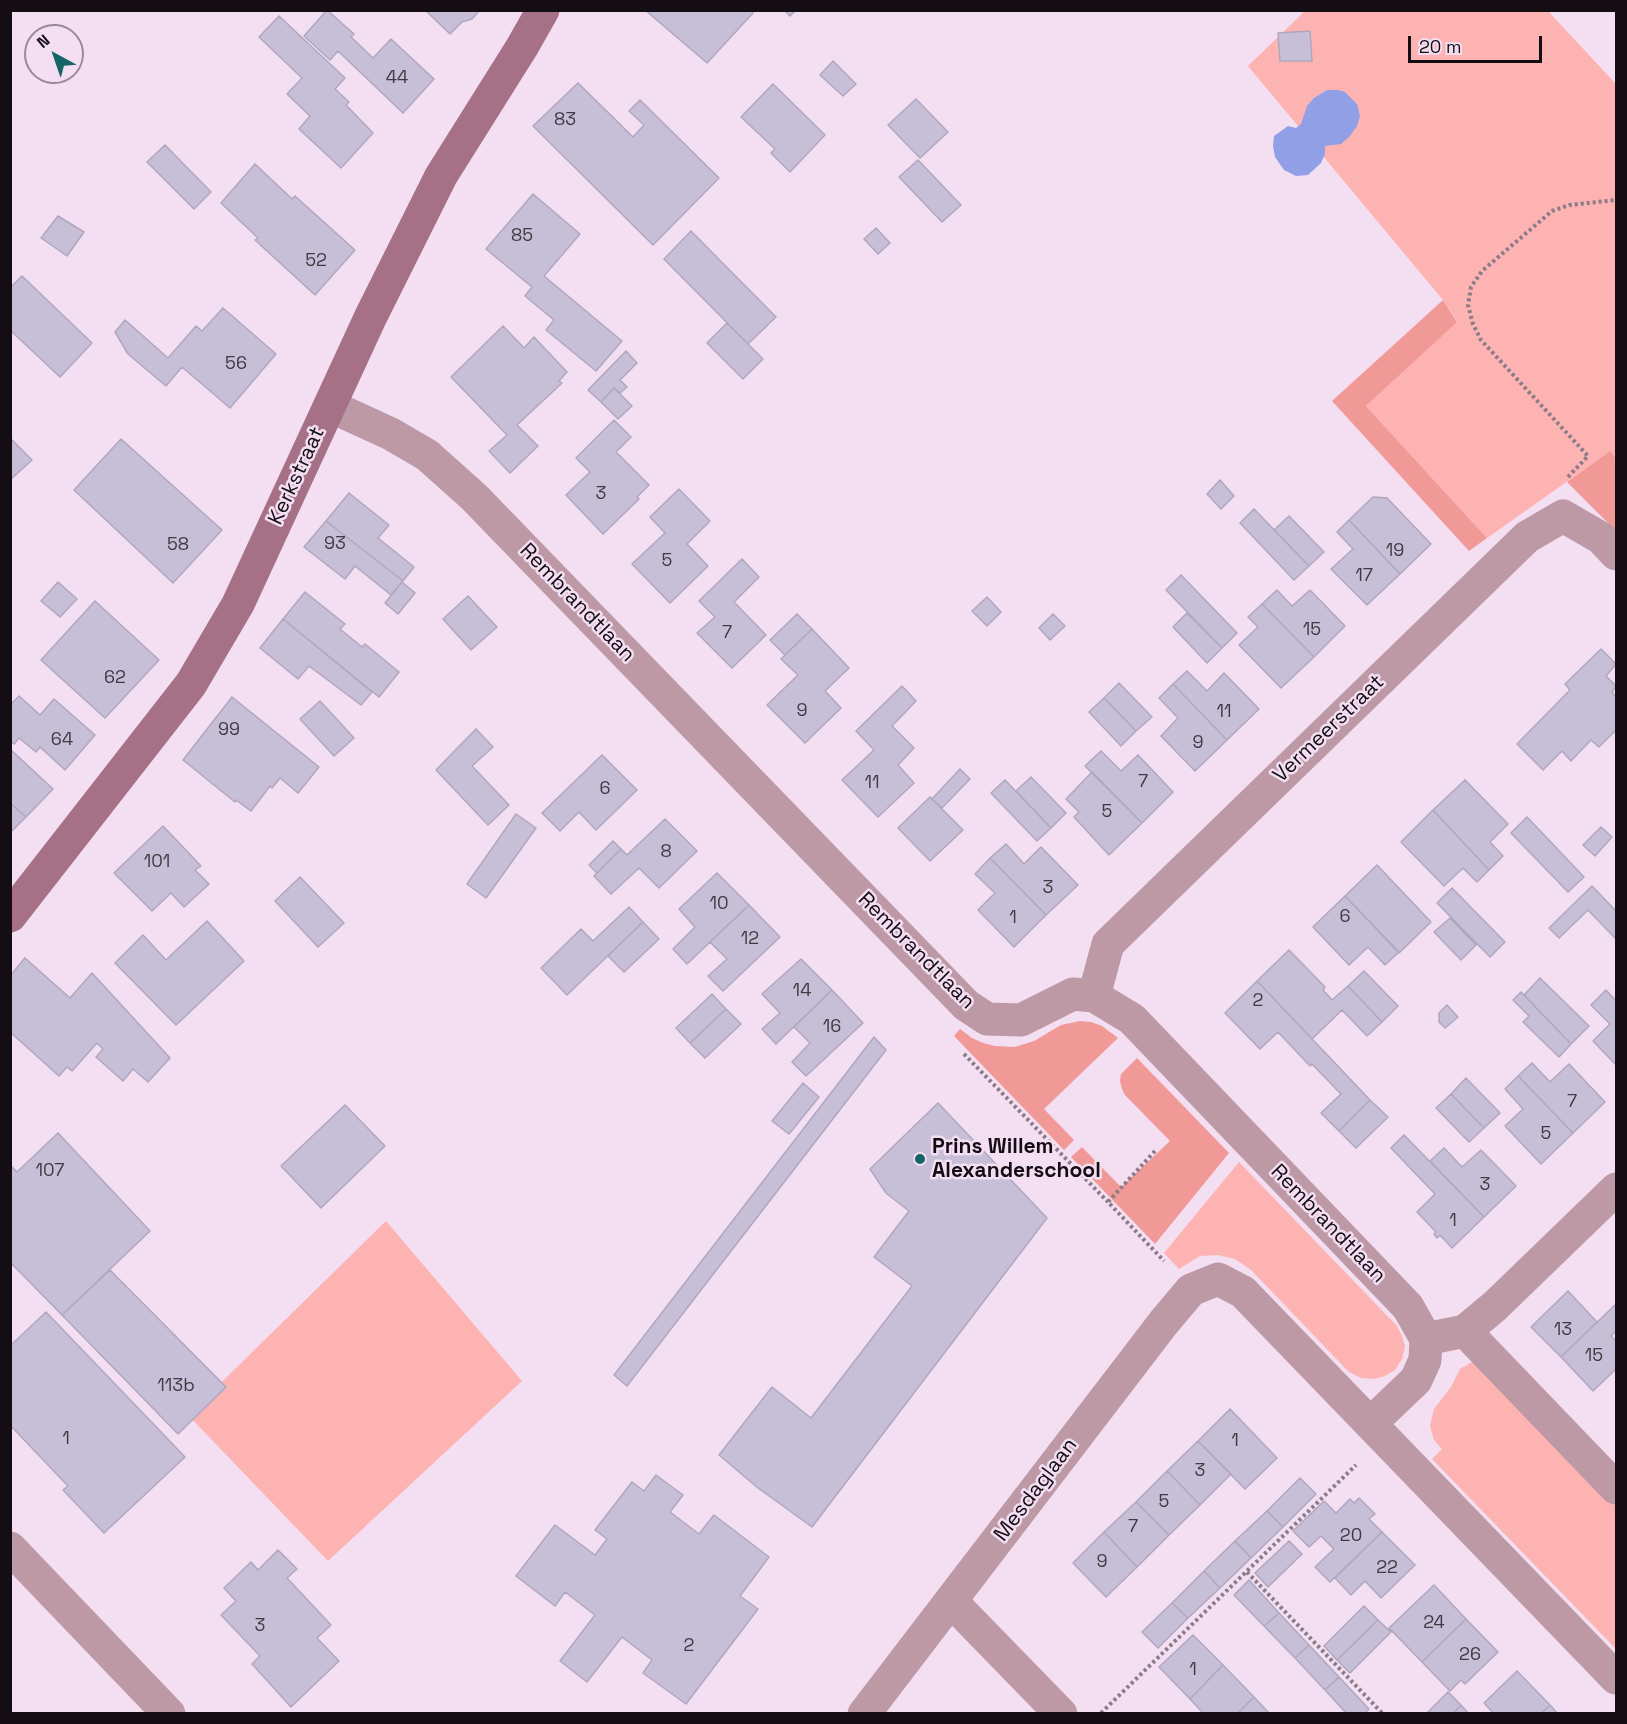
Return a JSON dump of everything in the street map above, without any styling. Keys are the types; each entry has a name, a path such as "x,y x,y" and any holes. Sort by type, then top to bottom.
{"street":[{"name":"Kerkstraat","path":"10,916 191,684 238,604 371,316 441,176 543,10"},
{"name":"Rembrandtlaan","path":"330,406 391,434 427,455 474,497 966,1005 987,1019 1022,1020 1073,994 1094,996 1131,1019 1408,1306 1426,1339"},
{"path":"1563,516 1609,546"},
{"name":"Vermeerstraat","path":"1094,996 1108,944 1527,537 1563,516"},
{"path":"1378,1431 1416,1380 1425,1360 1426,1339 1465,1331 1495,1306 1617,1189"},
{"path":"1205,1284 1243,1292 1617,1678"},
{"name":"Mesdaglaan","path":"864,1713 1164,1322 1205,1284"},
{"path":"1465,1331 1617,1488"},
{"path":"10,1548 169,1713"},
{"path":"951,1601 1061,1713"}],"path":[{"path":"1563,516 1565,480 1588,456 1481,340 1473,324 1468,305 1471,287 1482,271 1552,211 1569,205 1617,200"},
{"path":"964,1053 1108,1202 1205,1284"},
{"path":"1108,1202 1155,1151"},
{"path":"1101,1713 1247,1572 1378,1431"},
{"path":"1247,1572 1383,1713"}],"shaded area":[{"path":"1547,10 1616,84 1616,459 1609,452 1487,538 1366,406 1457,321 1443,300 1248,66 1305,11"},
{"path":"1443,300 1457,322 1366,406 1487,538 1469,551 1332,401"},
{"path":"1610,451 1616,459 1616,531 1567,482"},
{"path":"1080,1021 1102,1026 1118,1038 1044,1109 1074,1140 1064,1150 954,1036 960,1029 983,1043 1015,1047 1034,1041 1061,1025"},
{"path":"1137,1058 1229,1153 1155,1244 1071,1157 1082,1147 1121,1187 1170,1141 1125,1095 1122,1089 1121,1074"},
{"path":"1239,1162 1397,1326 1405,1346 1402,1359 1395,1370 1375,1379 1361,1378 1349,1372 1251,1270 1235,1259 1218,1255 1200,1256 1179,1269 1164,1253"},
{"path":"386,1221 522,1381 328,1561 188,1415"},
{"path":"1477,1359 1616,1502 1616,1649 1432,1459 1442,1449 1434,1440 1430,1426 1434,1409 1451,1387 1460,1369"}],"water":[{"path":"1327,90 1345,92 1357,104 1360,116 1357,126 1341,144 1325,146 1325,154 1321,163 1308,175 1296,176 1284,170 1275,157 1274,136 1288,126 1296,128 1301,124 1307,106 1314,98"}],"building":[{"path":"327,10 354,34 351,37 373,58 391,39 434,79 403,113 338,51 330,60 304,36"},
{"path":"425,10 480,10 472,19 462,22 450,34"},
{"path":"645,10 751,10 753,13 707,63"},
{"path":"784,10 796,10 790,16"},
{"path":"279,16 345,78 335,89 349,102 346,105 373,133 341,168 299,129 310,116 287,94 302,78 259,37"},
{"path":"1310,31 1312,61 1280,61 1278,33"},
{"path":"833,61 856,84 843,96 820,75"},
{"path":"578,83 633,137 644,125 629,111 640,100 719,178 653,245 533,126"},
{"path":"773,84 825,135 790,172 771,153 775,149 741,117"},
{"path":"916,99 948,132 920,158 888,125"},
{"path":"165,145 211,192 194,209 147,162"},
{"path":"918,160 961,205 942,222 899,177"},
{"path":"255,164 292,199 295,196 355,250 315,295 255,240 258,238 221,203"},
{"path":"533,194 580,234 544,276 622,341 596,371 546,330 554,320 525,296 532,287 486,249"},
{"path":"58,216 84,232 67,256 41,238"},
{"path":"876,228 890,243 878,254 864,239"},
{"path":"691,231 776,317 748,344 664,259"},
{"path":"22,276 92,343 60,377 10,330 10,288"},
{"path":"223,308 276,354 230,408 182,367 166,386 128,354 115,332 125,320 168,358 196,326 202,331"},
{"path":"727,323 763,359 743,379 707,343"},
{"path":"503,326 524,348 534,337 567,372 559,381 562,383 517,425 538,446 510,473 489,451 507,435 451,377"},
{"path":"626,351 637,363 620,380 627,387 620,393 614,388 601,402 588,390"},
{"path":"614,388 632,406 618,419 601,402"},
{"path":"614,420 631,437 616,452 649,485 637,497 639,499 603,534 566,495 590,472 576,458"},
{"path":"10,438 32,460 10,480"},
{"path":"121,439 222,530 173,583 74,490"},
{"path":"1220,480 1234,496 1221,509 1207,494"},
{"path":"679,489 710,521 687,544 708,566 670,603 632,564 665,533 650,517"},
{"path":"349,493 389,525 378,538 414,567 403,581 326,521"},
{"path":"1373,497 1387,498 1431,544 1400,574 1349,520"},
{"path":"1254,509 1309,566 1294,580 1240,523"},
{"path":"1289,516 1324,552 1309,566 1274,530"},
{"path":"1349,520 1400,574 1367,605 1331,569 1353,549 1337,532"},
{"path":"326,521 403,581 391,595 355,566 345,579 304,547"},
{"path":"742,559 759,577 734,602 766,635 732,668 697,633 715,617 699,601"},
{"path":"1181,575 1237,633 1222,648 1166,590"},
{"path":"58,582 77,599 60,617 41,601"},
{"path":"402,582 415,593 398,614 385,603"},
{"path":"1277,590 1292,606 1310,590 1345,626 1314,657 1262,604"},
{"path":"305,592 345,624 340,629 362,647 365,644 399,672 379,697 283,619"},
{"path":"468,596 497,627 471,650 443,619"},
{"path":"987,597 1001,612 987,626 972,611"},
{"path":"95,601 159,660 105,718 41,660"},
{"path":"1262,604 1314,657 1281,688 1239,645 1258,627 1248,617"},
{"path":"1187,613 1222,648 1207,663 1173,627"},
{"path":"797,614 812,629 785,655 770,640"},
{"path":"1053,614 1065,626 1050,640 1039,628"},
{"path":"283,619 372,692 361,705 309,666 298,679 260,648"},
{"path":"812,629 849,668 825,691 841,708 805,743 767,705 798,675 781,659"},
{"path":"1601,649 1616,664 1606,676 1616,686 1612,692 1616,697 1616,730 1599,747 1591,740 1571,761 1562,751 1543,770 1517,744 1570,690 1565,684"},
{"path":"1187,671 1207,691 1224,673 1259,709 1227,740 1173,684"},
{"path":"1119,683 1152,717 1136,731 1104,698"},
{"path":"1173,684 1227,740 1195,771 1161,736 1178,718 1159,698"},
{"path":"902,686 916,701 892,726 914,748 898,765 914,783 878,817 842,780 874,750 856,731"},
{"path":"19,696 40,715 54,699 95,735 65,770 40,747 36,752 19,738 14,744 10,741 10,705"},
{"path":"232,697 319,767 298,793 280,778 272,788 270,786 251,811 236,800 235,802 183,760"},
{"path":"1104,698 1136,731 1121,746 1089,712"},
{"path":"320,701 354,738 334,756 300,719"},
{"path":"476,729 493,747 472,766 509,805 488,825 436,770"},
{"path":"10,749 53,789 26,817 10,803"},
{"path":"1101,751 1121,771 1138,755 1173,792 1142,823 1085,766"},
{"path":"602,755 637,790 596,830 579,812 560,831 542,813"},
{"path":"960,769 970,779 942,808 932,799"},
{"path":"1092,772 1142,823 1109,855 1074,817 1079,812 1066,799"},
{"path":"1031,777 1066,813 1051,828 1016,791"},
{"path":"1005,780 1051,828 1037,841 991,793"},
{"path":"1465,780 1508,824 1490,842 1503,856 1489,870 1433,810"},
{"path":"930,797 963,830 930,861 898,828"},
{"path":"10,803 26,817 10,833"},
{"path":"1433,810 1489,870 1477,882 1463,868 1444,886 1401,842"},
{"path":"516,814 536,828 486,898 467,884"},
{"path":"1527,817 1584,877 1568,892 1511,833"},
{"path":"665,819 697,851 659,888 639,868 611,894 594,876 621,849 627,855"},
{"path":"163,826 201,866 195,870 209,884 184,907 171,893 152,911 114,873"},
{"path":"1601,827 1612,837 1595,856 1583,845"},
{"path":"613,841 621,849 597,873 589,865"},
{"path":"1006,844 1024,864 1041,847 1078,885 1046,915 990,858"},
{"path":"990,858 1046,915 1014,947 978,910 995,893 975,874"},
{"path":"1377,865 1431,922 1399,953 1345,896"},
{"path":"717,873 749,905 687,964 673,949 695,927 679,909"},
{"path":"300,877 344,923 318,947 275,901"},
{"path":"1592,886 1616,911 1616,939 1588,910 1559,938 1549,928"},
{"path":"1452,888 1505,942 1490,957 1437,903"},
{"path":"1345,896 1399,952 1385,965 1368,947 1349,965 1313,927"},
{"path":"749,905 780,937 723,991 708,976 727,959 710,942"},
{"path":"629,907 643,922 567,995 541,968 581,929 593,941"},
{"path":"1450,918 1476,945 1461,960 1434,932"},
{"path":"207,921 244,961 176,1025 115,963 143,935 166,960"},
{"path":"643,922 659,939 624,972 608,956"},
{"path":"1289,950 1325,987 1323,990 1332,1000 1348,986 1382,1022 1367,1036 1342,1010 1312,1039 1257,981"},
{"path":"25,958 70,998 92,973 170,1058 148,1082 133,1069 123,1081 96,1057 103,1049 97,1043 72,1071 67,1067 59,1076 10,1032 10,976"},
{"path":"801,959 832,990 776,1044 762,1029 780,1013 762,994"},
{"path":"1364,971 1398,1006 1382,1022 1348,986"},
{"path":"1540,978 1589,1026 1571,1044 1524,995"},
{"path":"1257,981 1370,1100 1339,1131 1321,1113 1341,1094 1278,1032 1260,1049 1225,1013"},
{"path":"832,990 863,1023 806,1076 792,1062 810,1043 794,1027"},
{"path":"1606,990 1616,1001 1616,1065 1593,1041 1610,1024 1591,1005"},
{"path":"1521,992 1571,1044 1559,1057 1523,1022 1529,1016 1513,1000"},
{"path":"712,994 726,1009 690,1043 676,1028"},
{"path":"1447,1005 1458,1017 1445,1028 1439,1022 1439,1013"},
{"path":"726,1009 741,1024 705,1058 690,1043"},
{"path":"874,1037 886,1050 627,1386 614,1375"},
{"path":"1532,1063 1550,1082 1569,1064 1605,1102 1573,1133 1518,1076"},
{"path":"1518,1076 1573,1133 1541,1164 1505,1126 1523,1109 1505,1089"},
{"path":"1466,1078 1500,1113 1484,1128 1451,1094"},
{"path":"803,1083 819,1097 789,1134 772,1121"},
{"path":"1451,1094 1484,1128 1469,1142 1436,1108"},
{"path":"1370,1100 1388,1117 1356,1148 1339,1131"},
{"path":"938,1103 1047,1218 812,1527 758,1488 719,1455 772,1387 811,1418 912,1286 874,1257 909,1211 886,1193 870,1169"},
{"path":"345,1105 385,1146 321,1208 281,1166"},
{"path":"58,1133 150,1231 62,1315 10,1262 10,1165 17,1172"},
{"path":"1404,1135 1484,1217 1452,1248 1440,1235 1437,1238 1434,1234 1436,1232 1417,1212 1435,1194 1391,1148"},
{"path":"1444,1148 1462,1167 1481,1150 1516,1186 1484,1217 1430,1161"},
{"path":"110,1270 226,1387 178,1434 62,1315"},
{"path":"1568,1291 1597,1322 1561,1357 1531,1327"},
{"path":"1616,1304 1616,1331 1611,1336 1616,1341 1616,1369 1593,1391 1561,1357"},
{"path":"46,1312 185,1457 104,1533 63,1490 68,1486 10,1425 10,1346"},
{"path":"1230,1409 1277,1458 1245,1489 1198,1441"},
{"path":"1198,1441 1231,1474 1200,1505 1167,1471"},
{"path":"1167,1471 1200,1505 1169,1535 1136,1502"},
{"path":"656,1475 683,1495 670,1512 699,1534 714,1515 769,1557 740,1596 758,1609 686,1704 643,1673 652,1660 622,1637 587,1682 560,1661 595,1615 565,1592 555,1606 516,1576 555,1525 595,1555 607,1539 595,1530 632,1482 644,1491"},
{"path":"1300,1478 1316,1494 1283,1527 1267,1511"},
{"path":"1359,1498 1375,1514 1369,1519 1382,1532 1330,1582 1315,1567 1334,1549 1321,1536 1309,1547 1293,1531 1324,1501 1336,1513 1350,1499 1354,1503"},
{"path":"1136,1502 1169,1535 1137,1567 1104,1532"},
{"path":"1267,1511 1283,1527 1251,1558 1235,1541"},
{"path":"1104,1532 1137,1567 1106,1597 1073,1563"},
{"path":"1382,1532 1415,1565 1381,1598 1365,1581 1351,1595 1335,1578"},
{"path":"1235,1541 1251,1558 1220,1588 1204,1571"},
{"path":"1289,1541 1302,1554 1268,1587 1255,1573"},
{"path":"278,1550 297,1569 287,1578 331,1625 317,1638 339,1661 291,1707 252,1664 260,1656 221,1615 236,1601 224,1588 251,1562 258,1570"},
{"path":"1204,1571 1220,1588 1188,1618 1172,1603"},
{"path":"1249,1580 1279,1613 1264,1626 1234,1595"},
{"path":"1434,1585 1466,1619 1422,1662 1389,1628"},
{"path":"1172,1603 1188,1618 1158,1648 1142,1632"},
{"path":"1364,1606 1378,1620 1337,1660 1324,1646"},
{"path":"1279,1613 1309,1645 1295,1658 1264,1626"},
{"path":"1466,1619 1498,1652 1465,1684 1461,1680 1450,1691 1422,1662"},
{"path":"1378,1620 1391,1632 1350,1673 1337,1660"},
{"path":"1193,1635 1223,1665 1190,1699 1159,1667"},
{"path":"1309,1645 1339,1677 1325,1690 1295,1658"},
{"path":"1223,1665 1254,1697 1237,1714 1204,1714 1190,1699"},
{"path":"1517,1671 1550,1705 1541,1714 1494,1714 1484,1703"},
{"path":"1339,1677 1369,1709 1364,1714 1347,1714 1325,1690"},
{"path":"1448,1692 1461,1705 1453,1714 1426,1714"},
{"path":"1254,1697 1270,1714 1237,1714"},
{"path":"1461,1705 1469,1714 1453,1714"},
{"path":"1550,1705 1558,1714 1541,1714"}],"place":[{"name":"Prins Willem Alexanderschool","path":"920,1159"}]}
